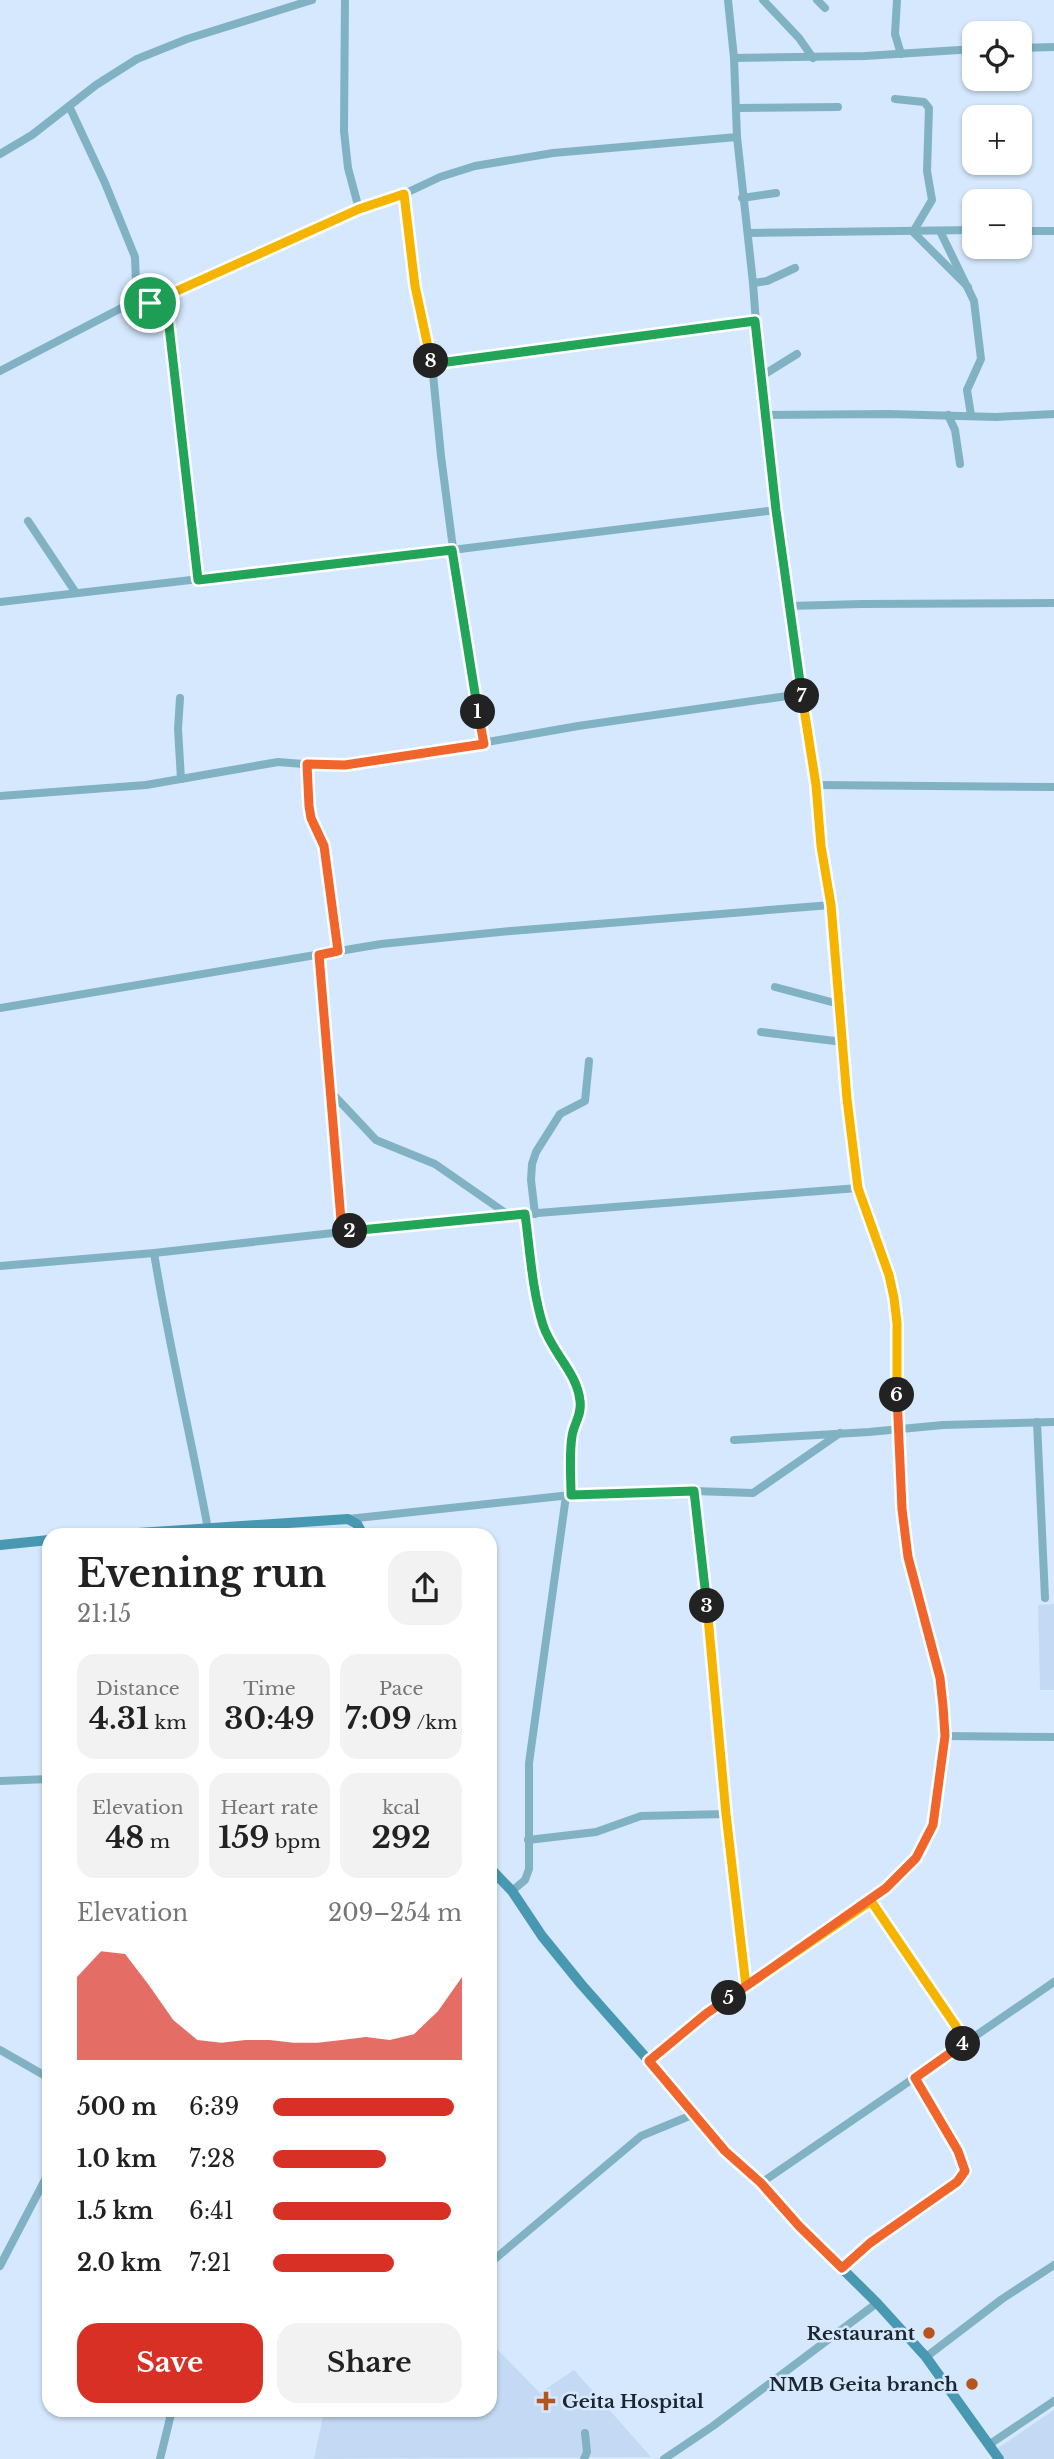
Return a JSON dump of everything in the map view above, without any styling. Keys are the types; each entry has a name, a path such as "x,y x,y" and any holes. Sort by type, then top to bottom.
{"street":[{"path":"0,154 32,135 96,85 137,59 198,35 312,0"},
{"path":"345,0 344,131 348,168 359,209"},
{"path":"649,2061 707,2013 871,1901 903,1873 925,1843 933,1825 945,1736 940,1678 908,1557 902,1509 894,1298 889,1275 858,1188 847,1099 831,905 764,415 748,233 742,198 728,0"},
{"path":"763,0 799,38 813,58"},
{"path":"817,0 825,8"},
{"path":"897,0 895,34 901,54"},
{"path":"1032,48 1054,47"},
{"path":"734,58 813,58 962,50"},
{"path":"895,99 925,102 929,108 927,171 932,200 913,232"},
{"path":"69,106 105,183 135,257 136,284 132,302"},
{"path":"737,108 838,107"},
{"path":"150,303 359,209 474,166 553,153 737,137"},
{"path":"742,198 776,193"},
{"path":"404,194 415,286 432,364 452,550 464,633 484,744"},
{"path":"748,233 962,230"},
{"path":"940,231 974,301 981,359 967,390 971,415"},
{"path":"1032,231 1054,231"},
{"path":"913,232 968,287"},
{"path":"753,283 767,281 795,268"},
{"path":"0,371 132,302 150,303 160,307 168,317 198,580"},
{"path":"432,364 755,321"},
{"path":"760,377 797,354"},
{"path":"764,415 1054,414"},
{"path":"948,415 955,429 960,464"},
{"path":"0,602 776,510"},
{"path":"28,521 76,593"},
{"path":"790,606 1054,604"},
{"path":"0,796 115,789 278,762 345,765 484,744 578,726 801,694"},
{"path":"180,698 177,729 181,779"},
{"path":"307,764 309,806 311,818 324,846 338,951"},
{"path":"816,785 1054,787"},
{"path":"0,1008 338,951 446,937 831,905"},
{"path":"319,955 342,1232"},
{"path":"775,987 839,1003"},
{"path":"761,1032 843,1042"},
{"path":"535,1214 531,1180 534,1158 560,1114 585,1101 589,1061"},
{"path":"329,1090 376,1140 427,1160 510,1216"},
{"path":"0,1266 154,1253 525,1214 858,1188"},
{"path":"512,1891 528,1875 529,1763 569,1495 572,1432 580,1417 581,1403 571,1374 551,1346 543,1324 525,1214"},
{"path":"154,1253 165,1324 208,1528"},
{"path":"1037,1422 1045,1598"},
{"path":"734,1440 897,1428 1054,1422"},
{"path":"222,1528 348,1519 569,1495 694,1491 753,1493 840,1433"},
{"path":"694,1491 746,1986"},
{"path":"348,1519 359,1528"},
{"path":"0,1545 42,1541"},
{"path":"945,1736 1054,1737"},
{"path":"0,1781 42,1779"},
{"path":"528,1840 596,1832 641,1816 726,1814"},
{"path":"497,1875 512,1891 542,1936 581,1984 649,2061 692,2115 877,2302 926,2357 999,2459"},
{"path":"871,1901 966,2041"},
{"path":"761,2183 1054,1982"},
{"path":"0,2050 42,2074"},
{"path":"842,2268 870,2243 957,2182 965,2171 958,2151 915,2078"},
{"path":"497,2257 641,2136 692,2115"},
{"path":"0,2266 42,2185"},
{"path":"926,2357 1002,2299 1054,2265"},
{"path":"664,2459 713,2426 877,2302"},
{"path":"990,2444 1054,2401"},
{"path":"160,2459 170,2417"},
{"path":"584,2459 587,2452 585,2432"}],"shaded area":[{"path":"1054,1604 1054,1690 1040,1690 1038,1605"},
{"name":"Geita Hospital","path":"497,2349 540,2393 574,2370 651,2457 314,2459 323,2417 497,2417"},
{"path":"1054,2410 1054,2459 1005,2459 998,2448"}],"place":[{"name":"Restaurant","path":"929,2333"},
{"name":"NMB Geita branch","path":"972,2384"},
{"name":"Geita Hospital","path":"546,2401"}],"route":[{"path":"150,303 166,311 168,317 198,580 452,550 484,744 345,765 307,764 309,806 311,818 324,846 338,951 319,955 342,1232 525,1214 543,1324 551,1346 571,1374 581,1403 580,1417 572,1432 571,1441 571,1495 694,1491 746,1986 871,1901 966,2041 915,2078 958,2151 965,2171 957,2182 870,2243 842,2268 799,2226 761,2183 725,2151 649,2061 707,2013 871,1901 903,1873 916,1858 933,1825 945,1736 940,1678 908,1557 902,1509 894,1298 889,1275 858,1188 847,1099 831,905 776,510 755,321 432,364 415,286 404,194 359,209 150,303"}]}
